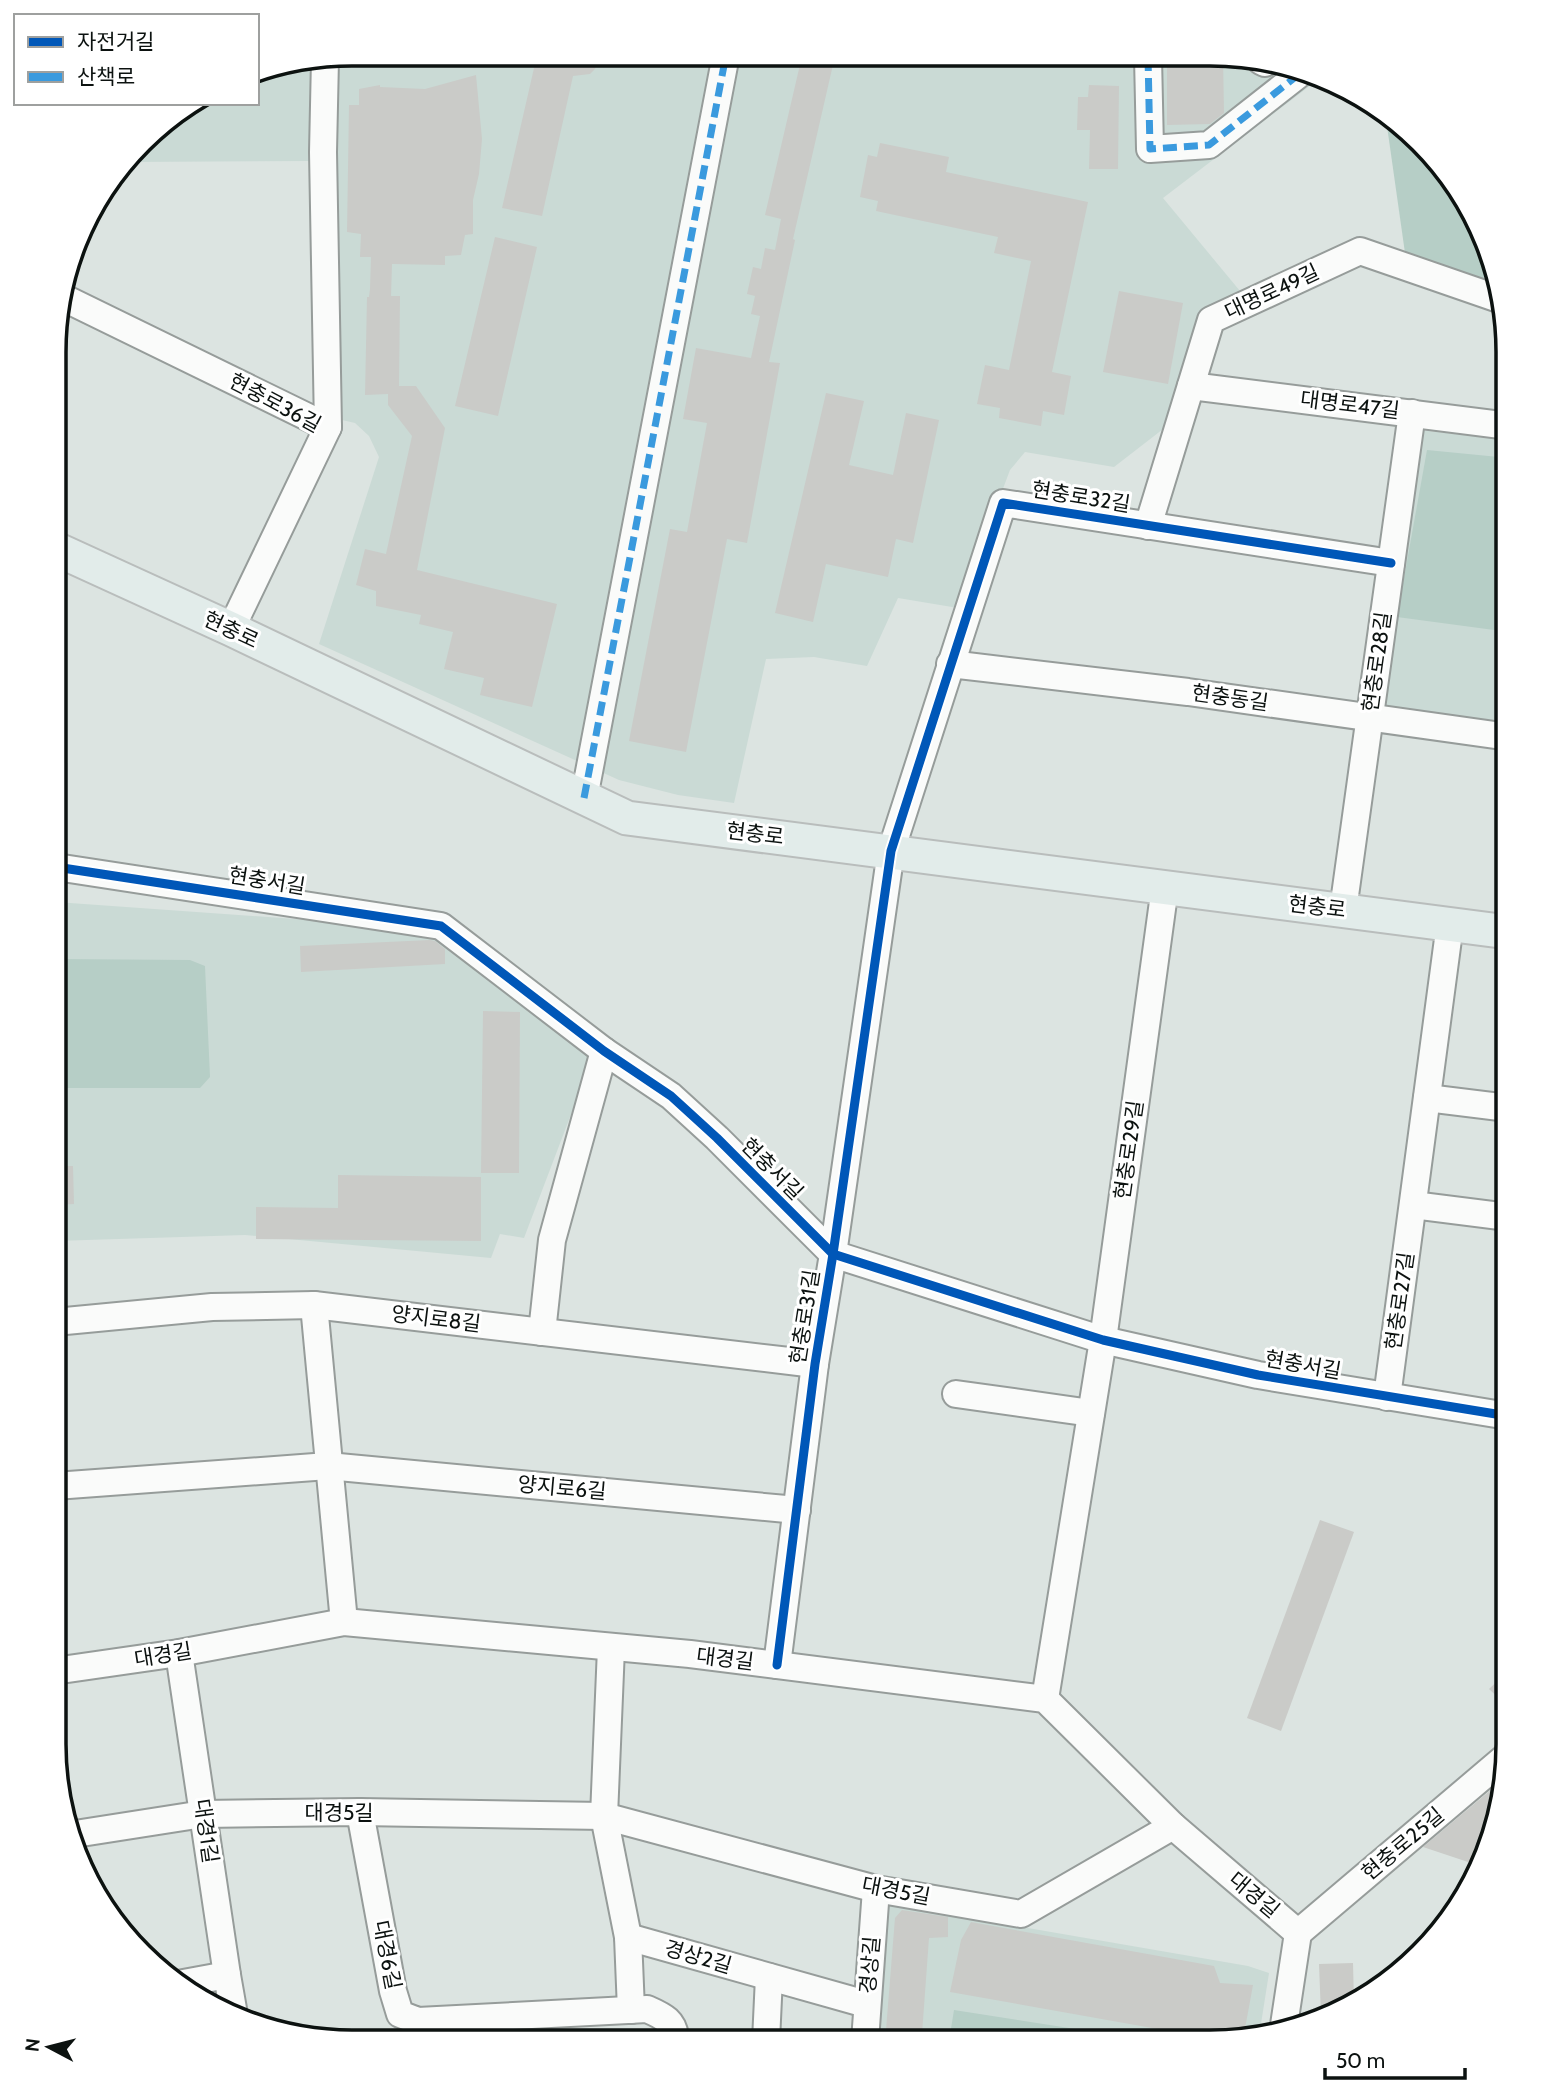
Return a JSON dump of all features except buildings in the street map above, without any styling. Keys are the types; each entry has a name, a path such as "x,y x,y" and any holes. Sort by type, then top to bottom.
{"main road":[{"name":"현충로","path":"66,554 231,629 627,818 1496,930"}],"street":[{"path":"584,798 724,66"},
{"path":"1149,66 1150,149 1209,145 1293,79"},
{"path":"325,68 323,152 328,427"},
{"name":"대명로49길","path":"1148,526 1211,320 1360,251 1491,296"},
{"name":"현충로36길","path":"71,302 328,427 231,629"},
{"name":"대명로47길","path":"1191,386 1496,424"},
{"name":"현충로28길","path":"1343,910 1412,413"},
{"name":"현충로32길","path":"891,851 1003,503 1391,563"},
{"name":"현충동길","path":"950,664 1175,691 1496,735"},
{"name":"현충로31길","path":"777,1665 815,1364 891,851"},
{"name":"현충서길","path":"66,869 441,926 604,1051 671,1097 717,1138 833,1254 1103,1340 1258,1375 1496,1414"},
{"name":"현충로29길","path":"1045,1699 1103,1340 1165,887"},
{"name":"현충로27길","path":"1387,1397 1450,924"},
{"path":"542,1332 552,1240 604,1051"},
{"path":"1427,1098 1496,1107"},
{"path":"1413,1205 1496,1215"},
{"path":"314,1305 344,1622"},
{"name":"양지로8길","path":"66,1321 212,1307 314,1305 815,1364"},
{"path":"956,1394 1091,1413"},
{"name":"양지로6길","path":"66,1485 328,1466 797,1510"},
{"name":"대경길","path":"66,1669 179,1653 344,1622 690,1654 1045,1699 1173,1826 1298,1933 1285,2020"},
{"path":"611,1648 604,1816 628,1937 631,2010"},
{"name":"대경1길","path":"179,1653 232,2003"},
{"name":"현충로25길","path":"1298,1933 1496,1765"},
{"name":"대경5길","path":"81,1833 203,1814 360,1812 604,1816 876,1889 1021,1914 1173,1826"},
{"name":"대경6길","path":"360,1812 393,1991 400,2014 418,2021 647,2009 666,2018 673,2030"},
{"name":"경상길","path":"865,2030 876,1889"},
{"name":"경상2길","path":"628,1937 866,2004"},
{"path":"194,1981 227,1975"},
{"path":"766,2030 769,1977"}],"shaded area":[{"path":"352,66 1210,66 1266,72 1311,85 1163,198 1240,291 1204,308 1187,353 1167,426 1114,467 1025,452 1010,470 958,608 898,598 867,666 814,657 766,659 734,803 678,795 619,780 319,644 379,457 369,436 355,423 342,420 337,326 337,67"},
{"path":"314,69 323,152 310,161 139,162 164,137 209,105 259,105 259,83"},
{"path":"1419,430 1496,439 1496,727 1379,710"},
{"path":"66,903 436,929 589,1049 589,1067 524,1238 500,1234 491,1258 245,1235 66,1241"},
{"path":"894,1901 1022,1927 1248,1966 1269,1973 1261,2025 1210,2030 877,2030 883,1906"}],"green space":[{"path":"1387,128 1426,164 1448,194 1475,243 1488,281 1405,253"},
{"path":"1427,450 1496,457 1496,630 1397,617"},
{"path":"66,959 190,960 205,966 210,1077 200,1088 66,1088"},
{"path":"954,2010 1082,2030 951,2030"}],"marked path":[{"path":"584,798 724,66"},
{"path":"1148,66 1150,149 1209,145 1293,79"}],"cycle path":[{"path":"777,1665 815,1364 891,851 1003,503 1391,563"},
{"path":"66,869 441,926 604,1051 671,1096 833,1254 1103,1340 1258,1375 1496,1414"}]}
